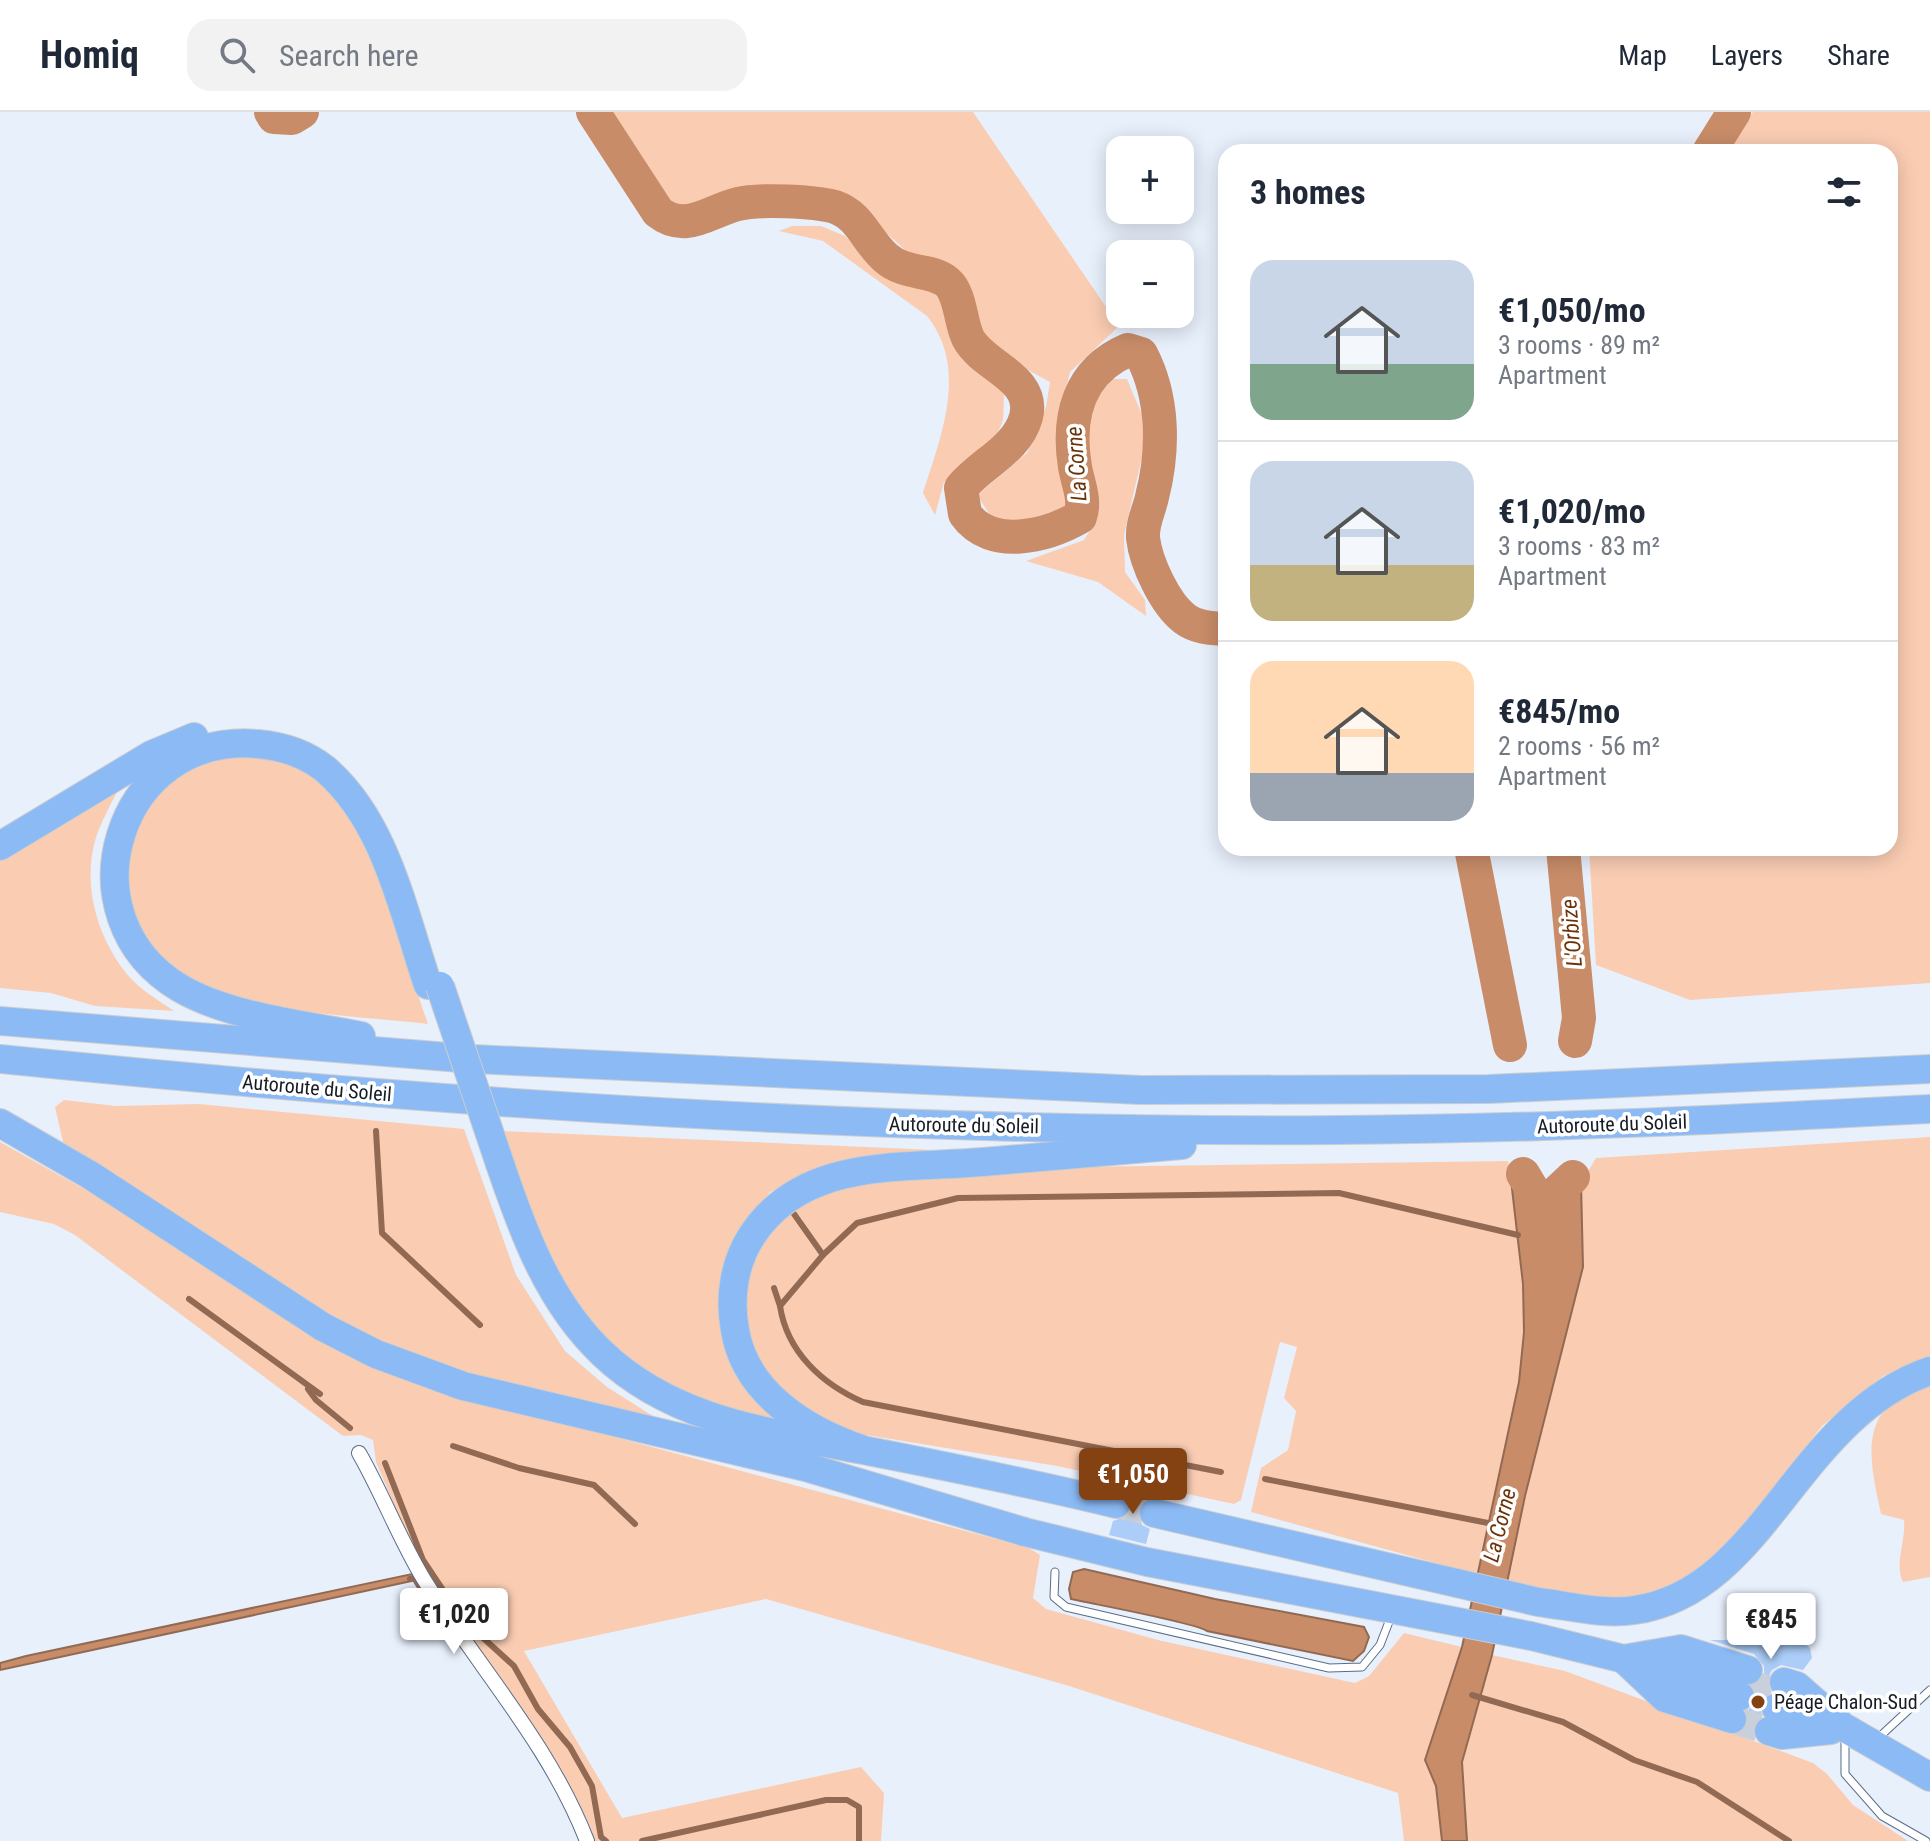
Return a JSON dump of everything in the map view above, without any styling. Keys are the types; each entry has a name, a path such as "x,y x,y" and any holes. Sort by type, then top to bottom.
{"highway":[{"path":"0,846 178,742 212,732 246,728 291,736 337,763 374,807 402,869 434,985 493,1163 553,1291 591,1341 624,1371 668,1397 731,1423 783,1438 861,1449 1117,1504"},
{"path":"434,985 369,825 346,791 312,760 271,745 215,747 174,764 137,799 117,844 114,882 126,930 144,958 163,976 195,996 236,1009 473,1059"},
{"name":"Autoroute du Soleil","path":"0,1021 473,1059 1141,1090 1489,1089 1930,1069"},
{"name":"Autoroute du Soleil","path":"0,1059 536,1106 783,1119 1366,1130 1611,1126 1930,1109"},
{"path":"0,1123 90,1175 288,1306 376,1354 463,1386 809,1468 1025,1532 1147,1562 1531,1636 1624,1659 1740,1695"},
{"path":"861,1449 823,1434 778,1404 748,1367 737,1340 733,1298 740,1258 763,1220 798,1191 826,1178 863,1169 1366,1130"},
{"path":"493,1163 499,1201 536,1286 572,1338 598,1366 618,1382 659,1406 809,1468"},
{"path":"1154,1513 1538,1602 1635,1610 1696,1589 1737,1554 1847,1421 1889,1388 1930,1371"},
{"path":"1776,1707 1845,1728 1930,1777"}],"street":[{"path":"359,1453 422,1577 528,1729 575,1809 587,1841"}],"lane":[{"path":"1055,1572 1054,1597 1066,1607 1339,1669 1362,1667 1371,1658 1394,1608"},
{"path":"1872,1743 1930,1690"},
{"path":"1845,1728 1845,1774 1882,1816 1926,1841"}],"shaded area":[{"path":"612,112 973,112 1106,307 1106,328 1117,328 1070,372 1059,417 1067,506 1038,523 995,523 977,495 1027,453 1046,407 1050,382 1013,362 977,334 968,292 957,273 915,259 881,228 869,211 816,193 729,194 697,207 678,209 634,160"},
{"path":"1753,112 1930,112 1930,983 1690,1000 1596,965 1589,856 1898,856 1898,144 1728,144"},
{"path":"792,226 821,226 845,236 873,262 933,292 945,307 961,352 980,373 995,382 1004,395 1003,420 993,445 944,482 935,515 923,493 948,403 947,358 940,336 927,316 823,241 779,231"},
{"path":"1112,379 1127,379 1142,415 1144,448 1124,535 1125,572 1145,600 1146,616 1098,582 1026,561 1084,540 1096,521 1087,415 1095,395"},
{"path":"240,755 278,761 312,774 333,795 352,822 384,889 428,1024 279,1008 222,995 188,979 143,943 127,878 128,851 135,826 147,804 164,786 211,761"},
{"path":"124,779 93,847 91,885 94,904 106,941 126,973 174,1011 95,1006 51,993 0,988 0,855"},
{"path":"64,1100 116,1106 199,1104 464,1129 516,1275 565,1351 607,1387 656,1418 451,1375 387,1350 65,1151 55,1107"},
{"path":"500,1131 958,1151 812,1172 770,1192 739,1235 729,1354 748,1392 787,1424 700,1402 602,1345 551,1267"},
{"path":"1930,1137 1930,1359 1883,1376 1822,1426 1726,1550 1702,1573 1661,1591 1611,1603 1507,1583 1525,1496 1583,1267 1581,1183 1596,1158"},
{"path":"0,1142 446,1392 1029,1548 1040,1555 1033,1598 1046,1609 1158,1640 1355,1683 1369,1676 1404,1633 1462,1647 1425,1760 1436,1786 1442,1841 1404,1841 1398,1793 1069,1686 766,1599 524,1651 622,1818 861,1767 884,1793 881,1841 594,1841 586,1818 550,1757 416,1556 376,1462 373,1440 361,1435 343,1436 75,1235 54,1224 0,1212"},
{"path":"1508,1161 1522,1271 1524,1327 1515,1406 1479,1575 1251,1512 1261,1468 1288,1450 1296,1411 1284,1398 1297,1347 1280,1342 1241,1500 1234,1504 1057,1466 842,1431 773,1387 748,1350 744,1312 747,1277 769,1231 795,1206 834,1186 1071,1167"},
{"path":"1930,1385 1930,1577 1903,1582 1900,1560 1904,1520 1881,1514 1873,1469 1872,1439 1883,1412 1895,1401"},
{"path":"1492,1655 1565,1671 1813,1763 1827,1774 1853,1805 1908,1841 1467,1841 1462,1762"}],"water":[{"path":"1511,1180 1581,1183 1583,1267 1525,1496 1492,1655 1462,1762 1467,1841 1442,1841 1436,1786 1425,1760 1462,1647 1519,1382 1524,1332 1523,1284"},
{"path":"1084,1569 1215,1599 1364,1627 1369,1637 1364,1651 1353,1661 1071,1599 1069,1589 1073,1572"},
{"path":"412,1574 416,1580 0,1670 0,1663 26,1656"}],"building":[{"path":"1122,1483 1159,1491 1157,1496 1142,1501 1137,1510 1142,1525 1150,1529 1146,1544 1109,1535 1113,1521 1128,1516 1133,1507 1128,1492 1120,1488"},
{"path":"1762,1625 1799,1637 1810,1648 1812,1658 1803,1670 1781,1665 1772,1670 1768,1678 1771,1692 1760,1703 1762,1716 1752,1730 1746,1728 1747,1711 1756,1702 1753,1686 1764,1676 1764,1666 1754,1654 1710,1640 1758,1640"}],"waterway":[{"name":"La Corne","path":"271,112 274,117 292,118 302,112"},
{"name":"La Corne","path":"593,112 658,212 668,218 688,221 738,204 759,202 801,202 835,207 851,216 879,251 893,263 934,275 952,287 968,338 975,348 1016,382 1027,403 1026,417 1015,439 961,488 965,514 976,526 989,533 1004,536 1036,534 1080,517 1082,498 1073,449 1075,414 1080,398 1087,383 1111,359 1128,350 1141,354 1154,388 1160,424 1159,461 1143,533 1148,559 1170,604 1185,619 1200,626 1218,628"},
{"name":"L'Orbize","path":"1714,144 1734,112"},
{"name":"La Corne","path":"1473,856 1510,1045"},
{"name":"L'Orbize","path":"1564,856 1579,1018 1575,1041"},
{"path":"376,1131 382,1233 480,1325"},
{"name":"La Corne","path":"1523,1174 1542,1206"},
{"name":"L'Orbize","path":"1542,1206 1573,1177"},
{"path":"823,1255 857,1223 958,1198 1339,1193 1518,1235"},
{"path":"774,1288 780,1306 823,1255 794,1214"},
{"path":"189,1299 320,1394"},
{"path":"780,1306 790,1338 809,1364 834,1386 863,1402 1221,1472"},
{"path":"308,1389 316,1400 350,1428"},
{"path":"453,1446 519,1468 594,1485 635,1524"},
{"path":"385,1463 423,1560 463,1620"},
{"path":"1265,1479 1488,1523"},
{"path":"410,1579 414,1578 449,1633"},
{"path":"481,1636 514,1666 538,1709 570,1747 592,1786 601,1837 606,1841"},
{"path":"1472,1695 1563,1722 1634,1760 1697,1782 1789,1841"},
{"path":"642,1841 826,1800 847,1800 859,1807 859,1841"}],"tunnel":[{"path":"1116,1504 1154,1513"},
{"path":"1745,1682 1781,1694"},
{"path":"1732,1719 1769,1731"}],"place":[{"name":"Péage Chalon-Sud","path":"1758,1702"}]}
